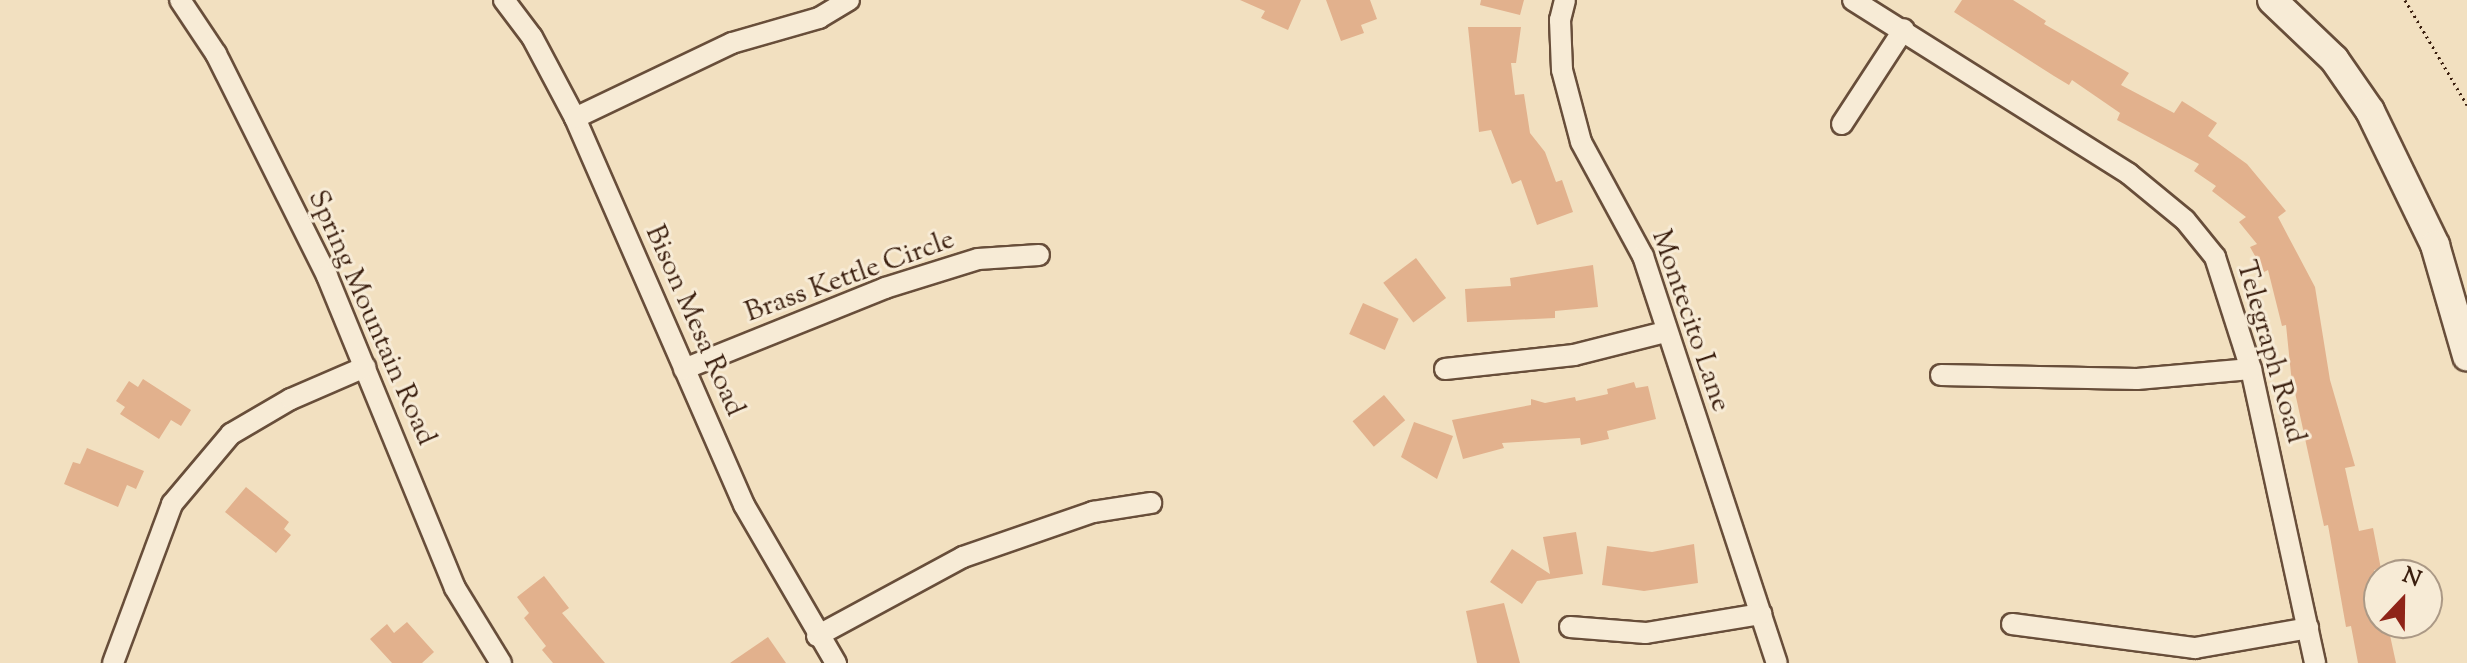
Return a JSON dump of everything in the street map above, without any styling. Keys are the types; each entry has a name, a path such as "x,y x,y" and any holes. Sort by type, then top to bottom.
{"street":[{"name":"Spring Mountain Road","path":"180,0 216,54 327,276 455,588 501,663"},
{"name":"Bison Mesa Road","path":"504,0 532,37 575,118 744,505 817,636 836,663"},
{"path":"575,118 732,43 819,18 849,0"},
{"name":"Montecito Lane","path":"1565,0 1560,20 1562,70 1581,142 1643,256 1665,332 1777,663"},
{"name":"Telegraph Road","path":"1853,0 1904,29 2129,174 2185,220 2215,257 2251,369 2315,663"},
{"path":"2272,0 2334,59 2377,124 2435,245 2467,356"},
{"path":"1842,124 1904,29"},
{"name":"Brass Kettle Circle","path":"684,369 885,288 978,259 1039,255"},
{"path":"1445,369 1574,355 1665,332"},
{"path":"113,663 172,504 231,434 291,399 365,367"},
{"path":"1941,375 2137,379 2251,369"},
{"path":"817,636 963,557 1093,512 1151,503"},
{"path":"1570,627 1646,633 1761,614"},
{"path":"2012,624 2195,648 2308,628"}],"path":[{"path":"2405,0 2467,105"}],"building":[{"path":"1240,0 1301,0 1288,30 1261,18 1265,11"},
{"path":"1326,0 1370,0 1377,19 1361,25 1364,33 1341,41"},
{"path":"1481,0 1524,0 1520,15 1480,5"},
{"path":"1962,0 2013,0 2046,21 2044,24 2129,73 2121,85 2174,113 2182,101 2217,123 2208,136 2247,164 2286,211 2278,217 2315,287 2330,380 2355,466 2345,468 2359,531 2373,528 2379,559 2363,559 2363,639 2391,639 2396,663 2358,663 2351,626 2346,627 2328,525 2324,526 2291,374 2286,325 2282,326 2268,270 2264,272 2250,247 2257,244 2239,222 2246,217 2212,191 2216,186 2194,171 2199,164 2117,120 2120,113 2072,80 2069,85 1954,12"},
{"path":"1468,27 1521,27 1516,63 1511,63 1515,95 1524,94 1530,133 1545,152 1556,182 1562,180 1573,212 1537,225 1521,180 1512,184 1491,130 1479,132"},
{"path":"1416,258 1446,298 1413,323 1383,283"},
{"path":"1593,265 1598,307 1555,311 1555,318 1467,322 1465,289 1511,286 1510,278"},
{"path":"1363,303 1399,319 1385,350 1349,334"},
{"path":"143,379 191,410 181,426 171,420 159,439 120,414 125,407 116,401 129,381 138,387"},
{"path":"1634,382 1636,388 1648,386 1656,419 1607,431 1609,439 1581,445 1580,438 1502,443 1504,448 1463,459 1452,420 1531,405 1531,399 1545,403 1575,397 1576,401 1608,394 1607,389"},
{"path":"1384,395 1405,420 1374,447 1353,421"},
{"path":"1414,422 1453,436 1437,479 1401,457"},
{"path":"87,448 144,471 136,489 127,485 118,507 64,484 73,462 80,464"},
{"path":"246,487 289,522 284,529 291,535 276,553 225,512"},
{"path":"1576,532 1583,574 1537,581 1522,604 1490,582 1512,549 1550,574 1543,537"},
{"path":"1694,544 1698,583 1644,591 1602,585 1607,546 1652,552"},
{"path":"544,576 569,608 562,613 605,663 553,663 542,650 546,646 524,618 529,613 517,597"},
{"path":"1504,603 1520,663 1477,663 1466,611"},
{"path":"407,622 434,652 422,663 392,663 370,639 387,624 394,633"},
{"path":"768,637 786,663 730,663"}]}
